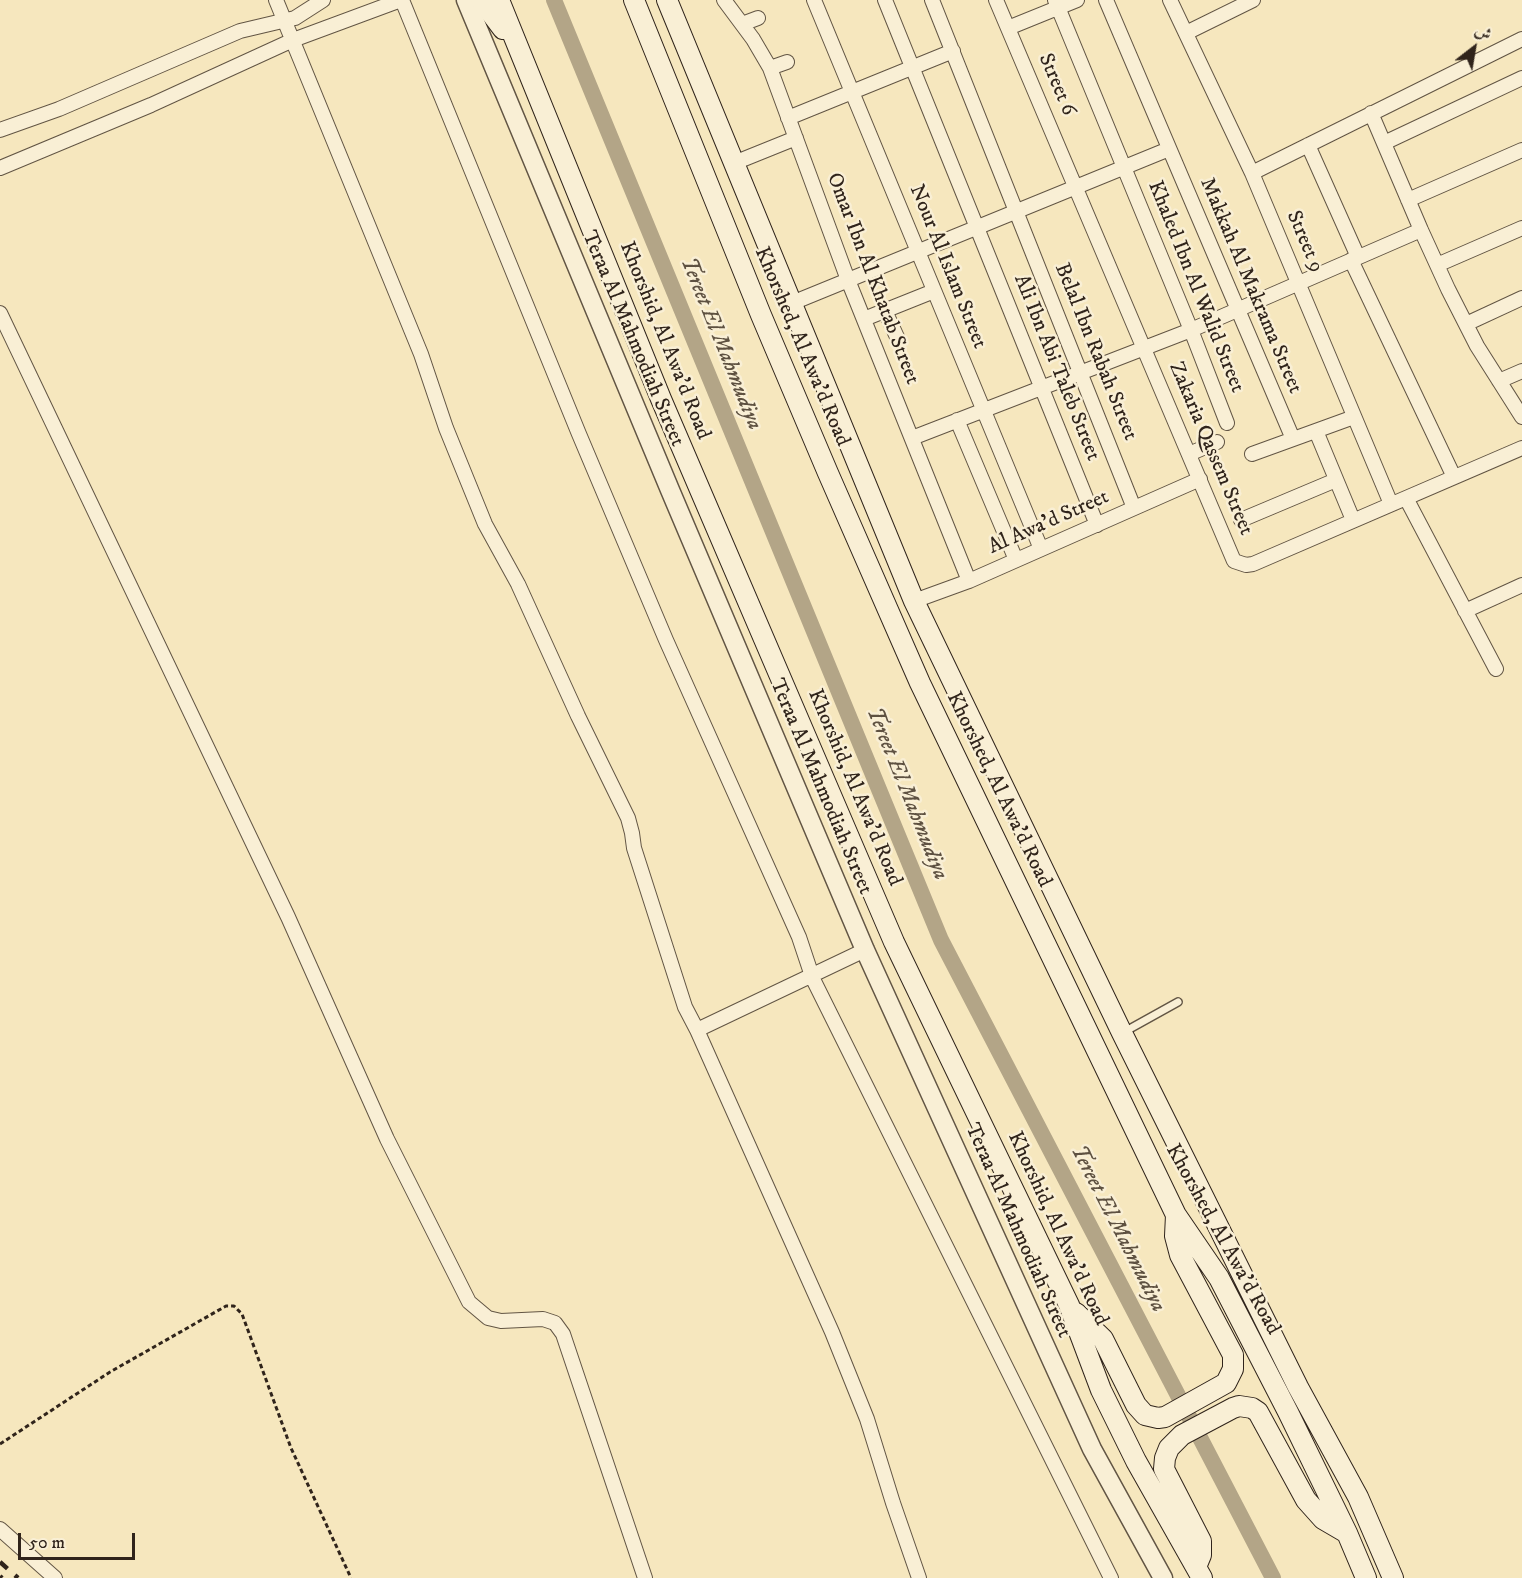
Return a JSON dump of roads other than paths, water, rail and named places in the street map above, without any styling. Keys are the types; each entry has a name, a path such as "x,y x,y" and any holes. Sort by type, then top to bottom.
{"main road":[{"path":"482,0 520,53"},
{"name":"Khorshid, Al Awa'd Road","path":"499,0 661,399 894,942 1069,1305 1106,1400 1136,1461 1199,1573"},
{"name":"Khorshed, Al Awa'd Road","path":"634,0 761,315 916,672 1176,1215 1219,1278 1288,1412 1347,1533 1366,1578"},
{"name":"Khorshed, Al Awa'd Road","path":"669,0 914,601 1122,1033 1298,1387 1358,1497 1393,1578"},
{"path":"1069,1305 1102,1339 1140,1410 1151,1417 1165,1417 1226,1383 1233,1369 1233,1355 1180,1255 1175,1236 1176,1215"},
{"path":"1199,1573 1201,1541 1164,1469 1166,1454 1182,1435 1233,1408 1245,1406 1258,1412 1306,1500 1323,1519 1347,1533"}],"street":[{"path":"276,0 417,343 446,428 485,524 518,584 578,716 628,818 634,848 685,1007 832,1332 867,1419 919,1578"},
{"path":"0,130 59,109 240,31 296,18 323,0"},
{"path":"0,168 151,105 293,40 402,0 638,575 799,937 811,975 1111,1578"},
{"name":"Teraa Al Mahmodiah Street","path":"466,0 865,950 1092,1449 1163,1578"},
{"name":"Omar Ibn Al Khatab Street","path":"724,0 770,68 848,280 969,581"},
{"name":"Nour Al Islam Street","path":"814,0 1041,549"},
{"name":"Ali Ibn Abi Taleb Street","path":"885,0 1097,525"},
{"name":"Belal Ibn Rabah Street","path":"932,0 1134,508"},
{"name":"Street 6","path":"996,0 1144,347"},
{"path":"1008,28 1057,4 1077,0"},
{"name":"Makkah Al Makrama Street","path":"1106,0 1293,439"},
{"name":"Street 9","path":"1170,0 1252,173 1391,504"},
{"path":"1186,33 1247,1"},
{"name":"Khaled Ibn Al Walid Street","path":"1057,4 1227,423"},
{"path":"742,24 758,18"},
{"path":"1252,173 1522,39"},
{"path":"788,118 952,51"},
{"path":"770,68 787,62"},
{"path":"1384,143 1522,78"},
{"path":"1371,113 1421,230 1466,324 1522,417"},
{"path":"734,163 796,138"},
{"path":"1308,145 1354,259 1454,477"},
{"path":"792,303 1169,149"},
{"path":"1408,200 1522,150"},
{"path":"1437,265 1522,228"},
{"path":"912,438 1191,330 1421,230"},
{"path":"864,319 934,291"},
{"path":"1466,324 1522,298"},
{"path":"885,311 897,337"},
{"path":"0,313 288,917 387,1139 469,1302 488,1318 501,1321 543,1319 555,1323 563,1334 645,1578"},
{"name":"Zakaria Qassem Street","path":"1144,347 1234,561 1240,564 1253,564 1353,520"},
{"path":"1499,381 1522,370"},
{"path":"1252,454 1354,417"},
{"path":"957,420 1016,560"},
{"path":"1316,431 1353,520 1522,448"},
{"path":"1189,454 1217,442"},
{"name":"Al Awa'd Street","path":"914,601 969,581 1200,479"},
{"path":"1241,520 1336,480"},
{"path":"1406,498 1496,669"},
{"path":"1465,611 1522,585"},
{"path":"697,1030 865,950"},
{"path":"0,1529 55,1578"}],"lane":[{"path":"1122,1033 1179,1002"}],"waterway":[{"name":"Tereet El Mahmudiya","path":"554,0 941,940 1273,1578"}],"railway":[{"path":"0,1562 18,1578"}]}
